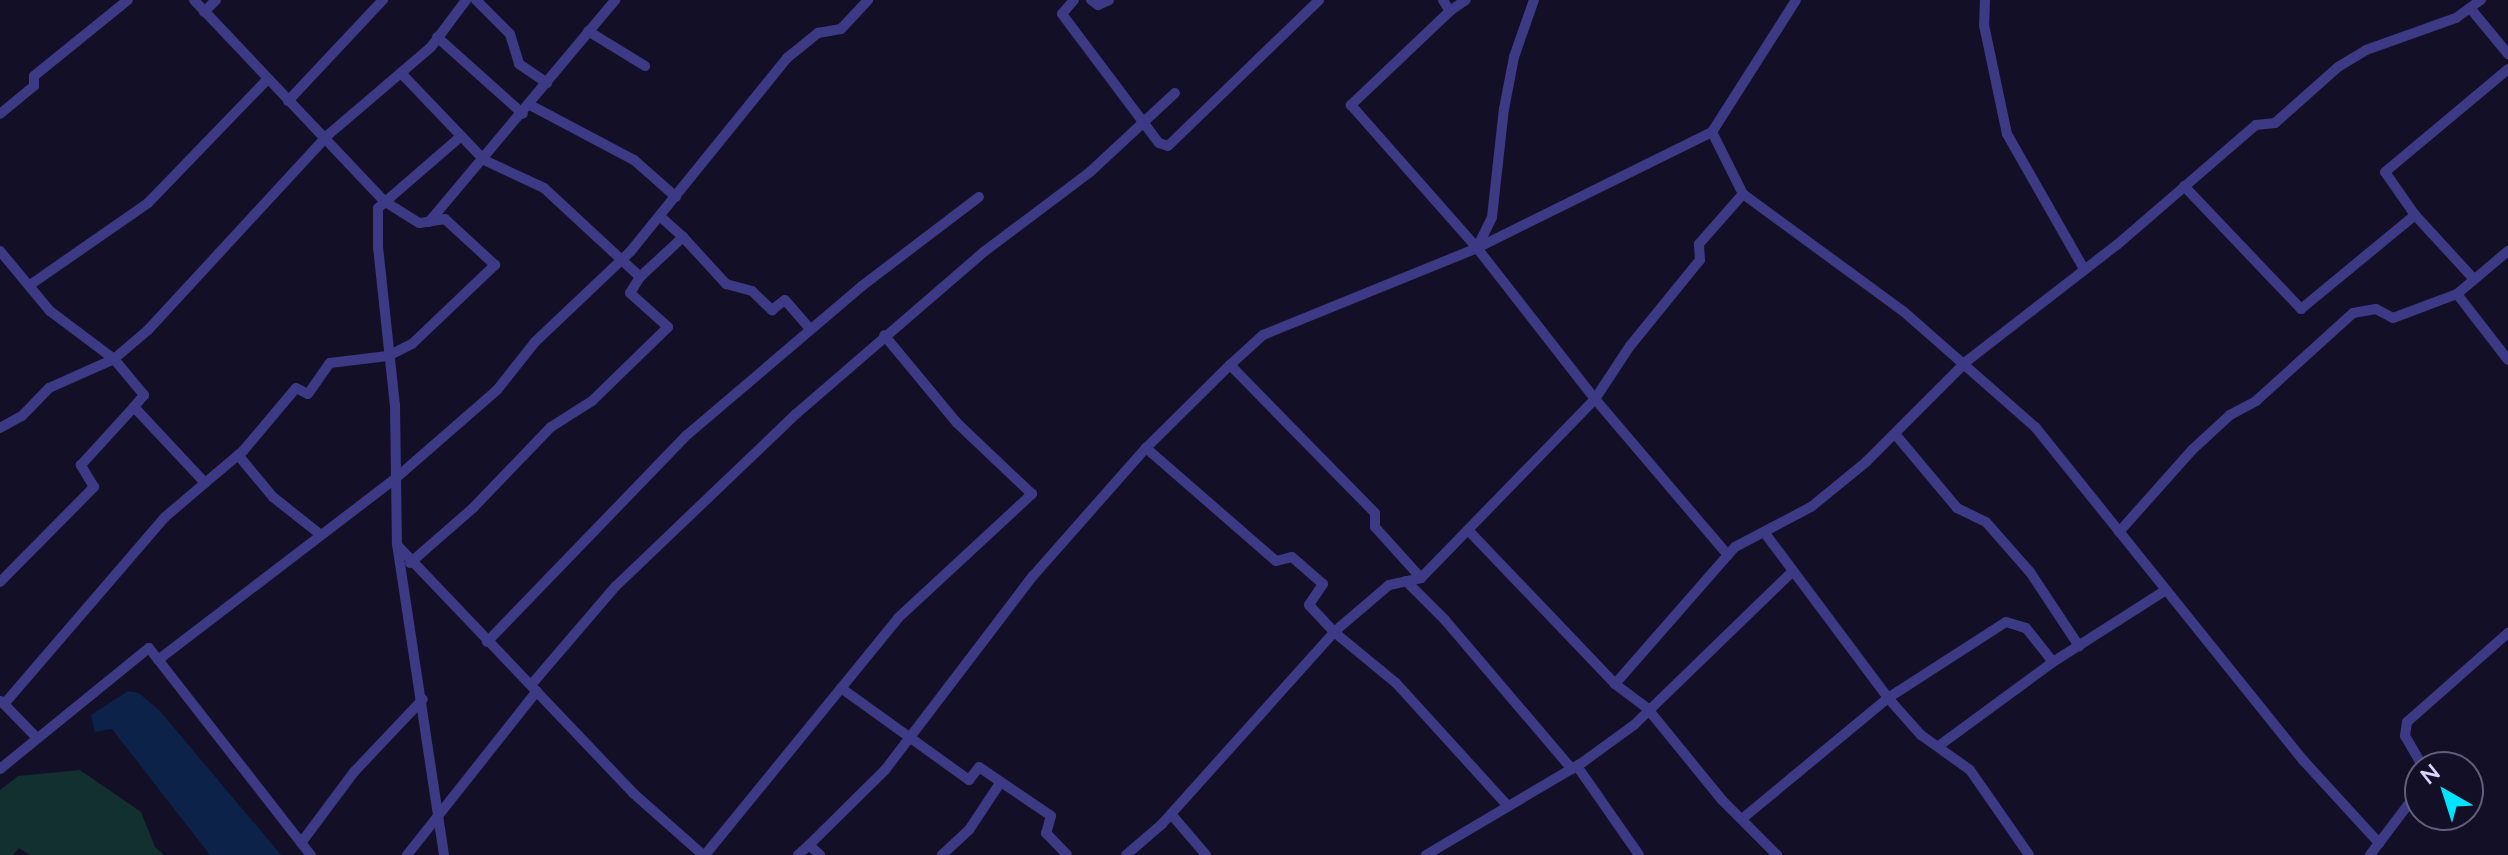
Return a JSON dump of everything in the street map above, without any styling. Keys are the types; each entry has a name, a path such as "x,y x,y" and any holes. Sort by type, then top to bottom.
{"street":[{"path":"0,114 34,86 34,76 128,0"},
{"path":"37,738 2,702 173,509 238,455 296,388 308,394 316,387 330,363 388,356 427,333 495,265 445,219 419,223 385,202 266,81 194,0"},
{"path":"204,12 216,0"},
{"path":"288,101 383,0"},
{"path":"0,428 22,416 49,388 114,359 202,275 325,142 437,37 466,0"},
{"path":"476,0 510,34 519,64 547,83"},
{"path":"429,222 615,0"},
{"path":"158,660 396,478 497,390 535,342 623,259 787,58 818,33 841,29 868,0"},
{"path":"1074,0 1062,14 1159,143 1168,146 1319,0"},
{"path":"1091,0 1098,5 1109,0"},
{"path":"1443,0 1450,11"},
{"path":"1466,0 1450,11 1351,105 1477,248 1595,399 1728,555"},
{"path":"1477,248 1492,217 1506,96 1534,0"},
{"path":"798,855 863,795 1033,576 1146,448 1263,335 1477,248 1712,132 1796,0"},
{"path":"1985,0 1984,25 2007,134 2084,269"},
{"path":"1615,684 1728,555 1811,507 1895,434 1967,361 2084,269 2256,125 2275,123 2347,61 2470,8 2481,0"},
{"path":"2470,8 2508,54"},
{"path":"588,31 645,66"},
{"path":"437,37 526,109 634,160 676,197"},
{"path":"2472,277 2415,215 2385,172 2508,69"},
{"path":"401,73 484,160 544,188 640,277"},
{"path":"30,285 148,203 266,81"},
{"path":"407,855 616,586 884,335 1090,172 1175,93"},
{"path":"1712,132 1743,194 1967,361 2036,428 2303,760 2379,843"},
{"path":"444,855 423,699 397,544 396,478 378,247 378,208 460,137"},
{"path":"2184,186 2301,309 2415,215"},
{"path":"1126,855 1171,814 1334,632 1389,585 1421,578 1595,399 1630,346 1700,260 1699,244 1743,194"},
{"path":"487,642 673,448 810,329 979,197"},
{"path":"660,216 726,284 752,291 772,310 785,300 810,329"},
{"path":"410,563 473,508 482,493 551,427 592,401 668,327 630,293 640,277 683,237"},
{"path":"0,251 50,311 114,359 144,395 81,465 94,487 0,582"},
{"path":"2119,532 2192,450 2230,415 2256,401 2353,313 2376,309 2393,318 2457,294 2472,277 2508,251"},
{"path":"2457,294 2508,360"},
{"path":"397,544 410,563 633,793 704,855 898,618 1032,494 957,423 884,335"},
{"path":"1230,365 1375,513 1375,527 1421,578"},
{"path":"134,407 205,483"},
{"path":"1895,434 1957,508 1986,522 2030,572 2079,646"},
{"path":"1146,448 1276,561 1292,557 1323,584 1309,605 1334,632 1396,683 1507,805"},
{"path":"238,455 273,497 321,535"},
{"path":"1468,530 1615,684 1647,708 1722,800 1777,855"},
{"path":"1764,532 1888,698 1921,735 1940,745 1970,770 2029,855"},
{"path":"1426,855 1574,767 1634,725 1647,708 1792,572"},
{"path":"1406,581 1445,620 1574,767 1639,855"},
{"path":"1940,745 2053,662 2166,590"},
{"path":"1743,818 1888,698 2006,622 2026,628 2053,662"},
{"path":"2414,751 2405,736 2407,722 2508,633"},
{"path":"0,769 149,648 311,855"},
{"path":"841,688 910,733 969,780 979,767 1051,816 1046,833 1067,855"},
{"path":"301,843 354,772 423,699"},
{"path":"942,855 969,830 1000,783"},
{"path":"2370,855 2404,810"},
{"path":"1171,814 1206,855"},
{"path":"809,845 820,855"}],"green space":[{"path":"80,770 141,812 155,847 164,855 30,855 19,848 13,855 0,855 0,790 18,776"}],"water":[{"path":"128,691 139,693 160,711 281,855 210,855 112,729 95,732 91,715"}]}
